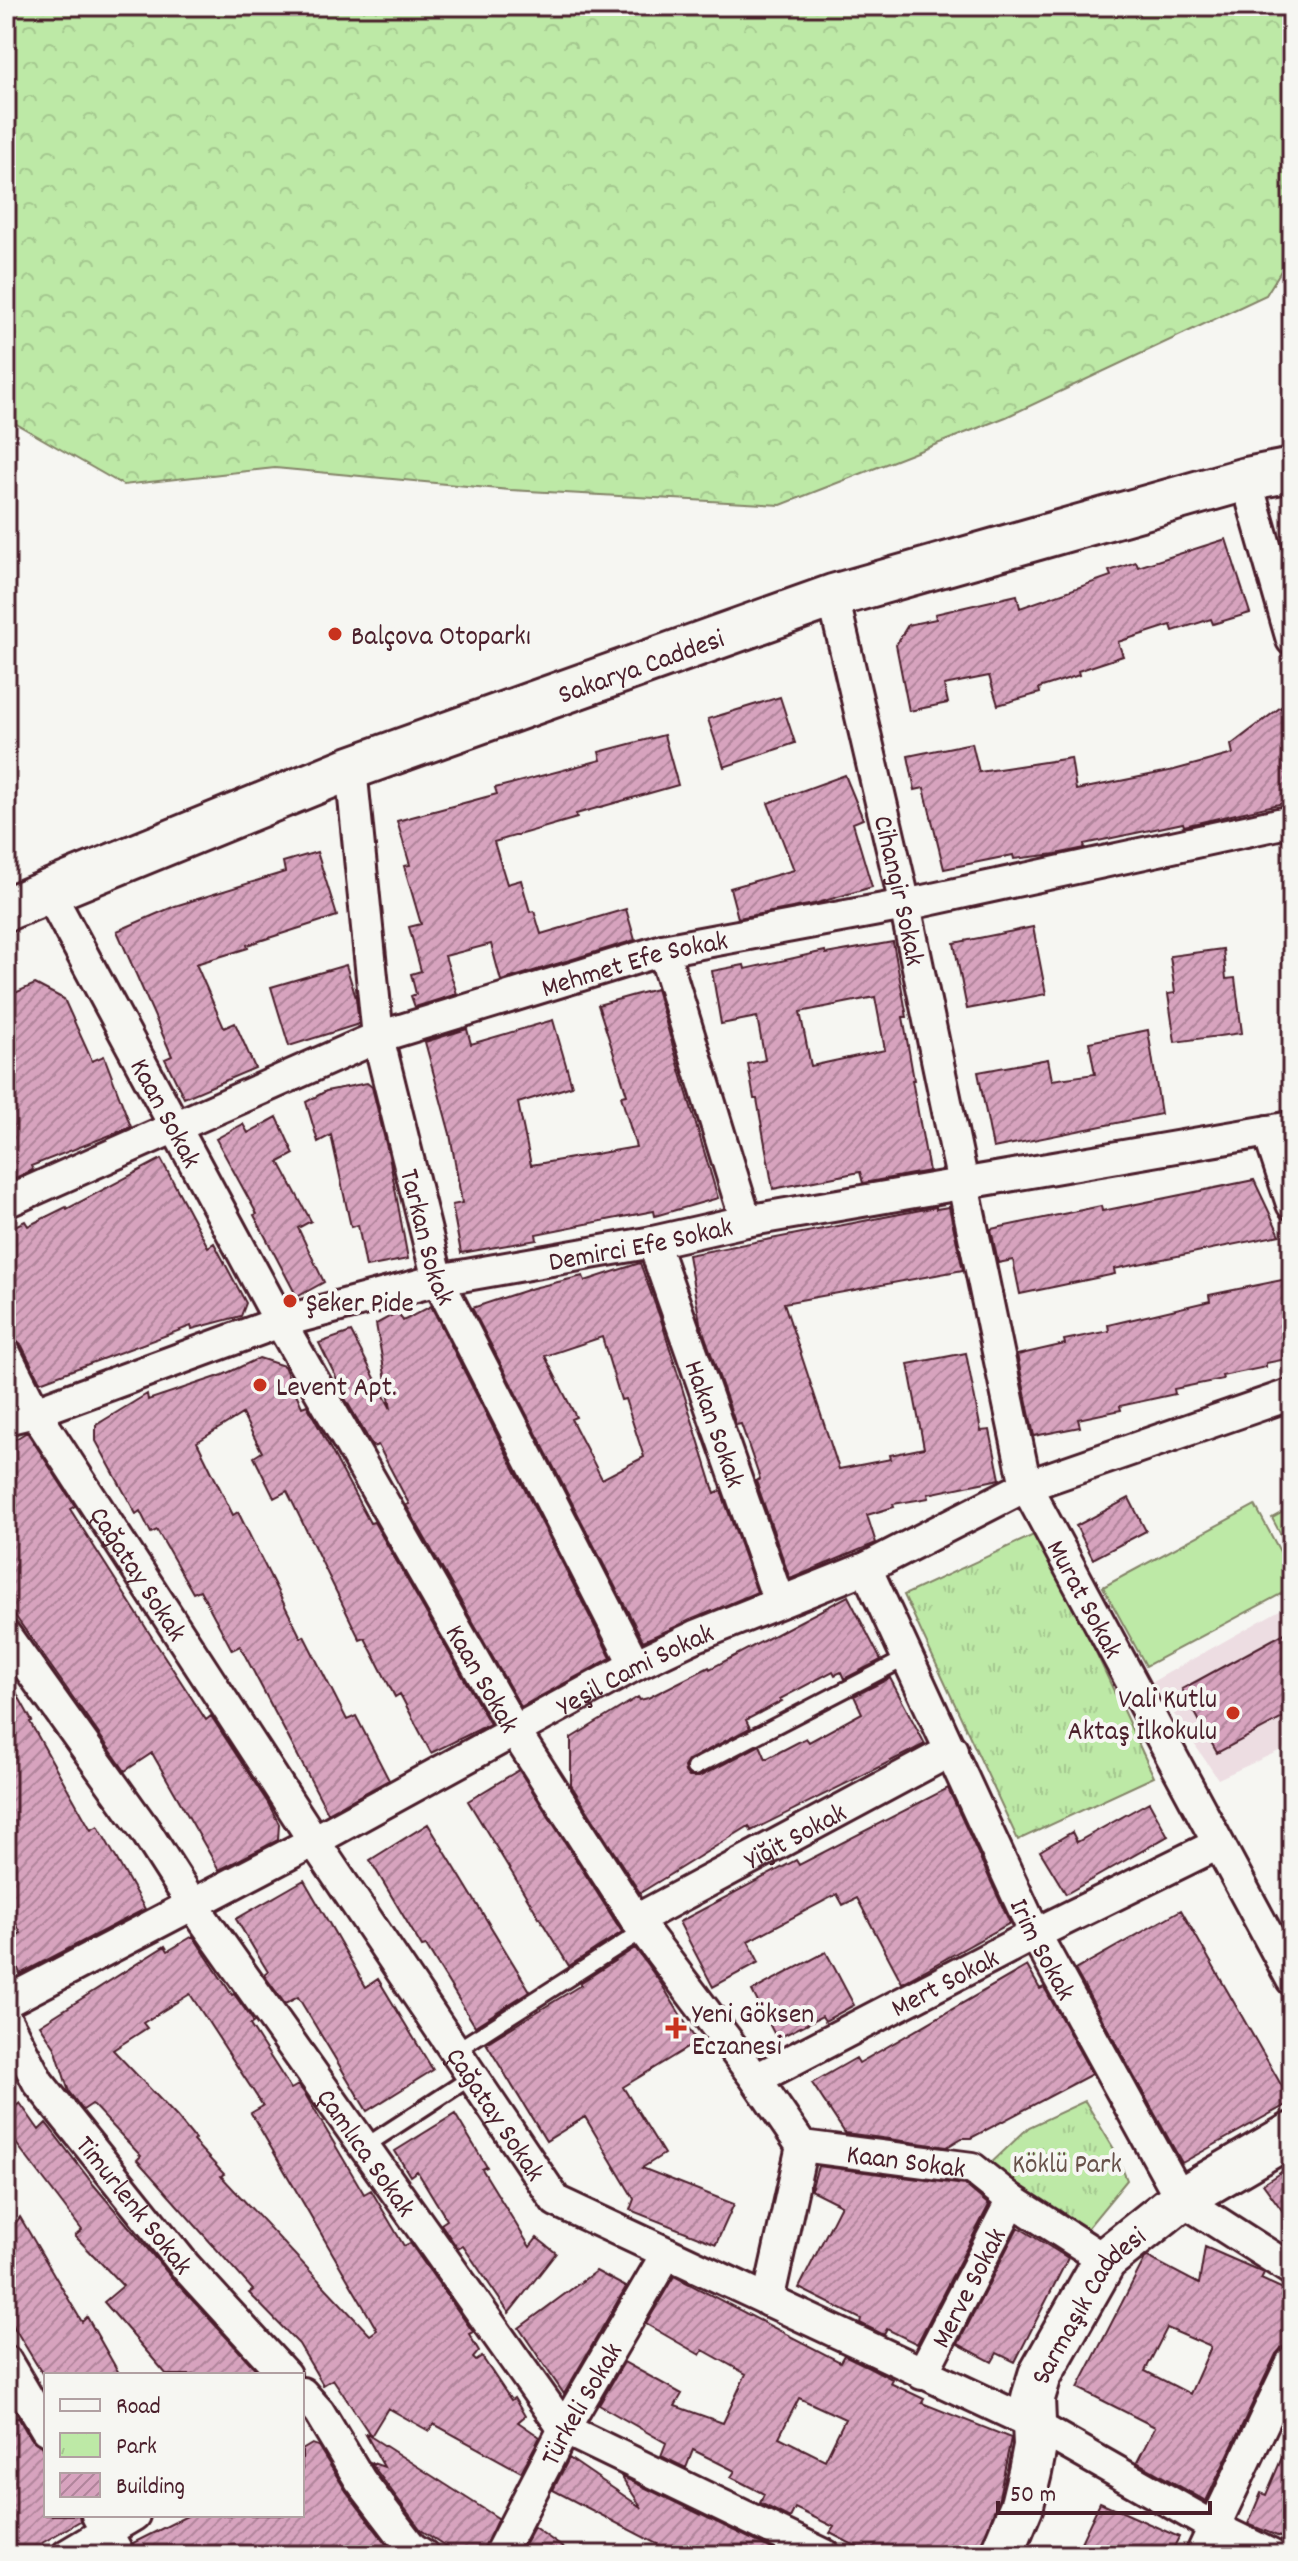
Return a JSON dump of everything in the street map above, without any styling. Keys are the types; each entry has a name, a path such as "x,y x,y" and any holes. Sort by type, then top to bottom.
{"main road":[{"name":"Sakarya Caddesi","path":"6,909 351,768 833,596 1246,479 1292,470"},
{"name":"Sarmaşık Caddesi","path":"1001,2555 1022,2505 1030,2472 1035,2446 1033,2398 1040,2375 1105,2260 1181,2199 1292,2134"}],"street":[{"path":"1246,479 1292,640"},
{"name":"Cihangir Sokak","path":"833,596 905,905 962,1185"},
{"name":"Tarkan Sokak","path":"351,768 378,1037 438,1280 635,1665"},
{"name":"Mehmet Efe Sokak","path":"6,1202 378,1037 663,950 905,905 1292,821"},
{"name":"Kaan Sokak","path":"49,892 280,1322 514,1730 640,1925 756,2079 802,2146 972,2168 1012,2200 1105,2260"},
{"path":"663,950 746,1221"},
{"path":"1280,1129 1292,1204"},
{"name":"Demirci Efe Sokak","path":"6,1419 35,1412 280,1322 438,1280 653,1242 746,1221 1280,1129"},
{"name":"Murat Sokak","path":"962,1185 1026,1486 1292,1980"},
{"name":"Hakan Sokak","path":"653,1242 779,1602"},
{"name":"Çağatay Sokak","path":"6,1355 35,1412 314,1841 556,2201 1033,2424 1214,2527 1271,2555"},
{"name":"Yeşil Cami Sokak","path":"6,2002 314,1841 635,1665 696,1636 866,1568 1026,1486 1292,1394"},
{"name":"Irim Sokak","path":"866,1568 1035,1934 1181,2199 1292,2270"},
{"name":"Çamlıca Sokak","path":"6,1636 564,2429 825,2555"},
{"name":"Yiğit Sokak","path":"640,1925 952,1750"},
{"name":"Mert Sokak","path":"756,2079 1035,1934 1218,1844"},
{"name":"Timurlenk Sokak","path":"6,2020 38,2082 186,2267 283,2373"},
{"path":"768,2301 802,2146"},
{"name":"Merve Sokak","path":"922,2374 1012,2200"},
{"name":"Türkeli Sokak","path":"499,2555 564,2429 667,2253"},
{"path":"1201,2555 1292,2362"},
{"path":"10,2378 44,2426"},
{"path":"308,2409 411,2553"},
{"path":"67,2555 131,2517"}],"lane":[{"path":"694,1768 908,1657"},
{"path":"455,2051 640,1925"},
{"path":"364,2147 473,2076"}],"shaded area":[{"name":"Vali Kutlu Aktaş İlkokulu","path":"1292,1603 1292,1745 1218,1779 1152,1682"}],"green space":[{"path":"6,6 1292,6 1292,253 1266,295 1006,417 781,505 510,490 275,468 123,485 6,418"},
{"path":"1255,1505 1292,1574 1292,1588 1146,1666 1103,1587"},
{"path":"1292,1507 1292,1556 1272,1518"},
{"path":"1040,1532 1154,1777 1018,1840 904,1595"},
{"name":"Köklü Park","path":"1085,2101 1114,2149 1127,2180 1086,2230 989,2165 1029,2127"}],"building":[{"path":"1226,539 1250,613 1213,624 1211,619 1173,631 1171,625 1118,642 1123,656 1039,688 1040,693 998,705 989,676 944,685 948,703 909,711 896,645 908,625 936,619 935,614 1017,595 1020,608 1111,576 1109,571 1136,562 1138,567"},
{"path":"780,697 795,743 724,767 708,719"},
{"path":"1281,707 1292,750 1292,801 1184,826 1183,823 1084,844 1085,848 1056,854 1014,859 1013,855 944,869 924,788 915,790 908,756 972,743 979,772 1071,758 1076,790 1174,770 1233,754 1231,745"},
{"path":"664,735 678,785 576,814 577,818 494,842 507,884 521,880 530,912 534,911 541,934 626,909 635,940 501,981 491,944 445,956 457,994 415,1007 411,996 416,994 411,974 421,971 409,927 421,924 404,866 410,865 397,821 497,794 495,788 601,760 599,752"},
{"path":"845,775 863,819 853,823 872,887 814,904 738,918 730,888 794,870 768,803"},
{"path":"317,852 337,916 196,964 224,1028 235,1023 255,1068 184,1098 165,1059 172,1056 117,931 175,906 285,872 283,862"},
{"path":"1033,927 1046,994 967,1009 954,943"},
{"path":"893,942 907,1017 903,1017 912,1080 929,1171 863,1183 860,1172 773,1189 748,1064 765,1060 757,1017 721,1024 712,971 744,965 745,969 825,951 826,954","holes":["875,997 885,1050 811,1066 800,1012"]},
{"path":"1223,949 1226,979 1235,978 1242,1033 1175,1042 1168,994 1175,993 1170,956"},
{"path":"346,965 356,998 359,1024 289,1046 271,987"},
{"path":"35,984 64,999 92,1061 104,1056 131,1127 31,1166 33,1170 6,1182 6,997"},
{"path":"656,989 718,1198 655,1216 654,1211 536,1234 537,1240 461,1253 452,1205 462,1203 450,1134 425,1042 467,1029 471,1044 553,1020 572,1086 518,1103 531,1165 636,1147 621,1096 627,1095 598,1005"},
{"path":"1148,1030 1161,1114 993,1148 978,1072 1048,1059 1052,1080 1095,1074 1089,1042"},
{"path":"367,1083 372,1087 389,1156 408,1259 366,1267 358,1225 351,1227 331,1135 318,1142 306,1102 326,1091"},
{"path":"277,1117 294,1154 279,1162 311,1221 298,1228 324,1282 297,1297 216,1139 243,1124 248,1133"},
{"path":"161,1159 208,1247 214,1243 246,1303 241,1316 192,1329 191,1326 40,1382 22,1346 6,1337 6,1230 25,1221 28,1226 67,1209"},
{"path":"1254,1180 1280,1235 1114,1269 1115,1274 1020,1294 1013,1260 998,1263 991,1229 1101,1206 1102,1211"},
{"path":"949,1207 963,1270 784,1303 839,1469 891,1459 890,1455 924,1448 908,1364 966,1353 981,1431 990,1430 1000,1479 928,1494 929,1498 893,1504 894,1507 867,1515 876,1543 790,1579 756,1481 760,1479 741,1424 736,1425 700,1322 688,1255"},
{"path":"640,1263 715,1494 721,1491 757,1592 643,1641 472,1308 583,1276 585,1281","holes":["602,1337 621,1400 625,1399 644,1457 602,1479 571,1419 576,1417 545,1356"]},
{"path":"1292,1278 1292,1358 1222,1376 1223,1379 1174,1389 1175,1394 1120,1406 1121,1410 1078,1419 1080,1427 1034,1436 1017,1355 1065,1344 1064,1340 1109,1331 1108,1325 1210,1301 1209,1295"},
{"path":"431,1306 611,1658 521,1707 406,1505 409,1504 378,1445 373,1447 339,1388 319,1343 351,1332 391,1409 376,1324 398,1312 403,1321"},
{"path":"259,1358 284,1366 302,1407 307,1405 370,1523 374,1522 490,1724 431,1753 400,1694 395,1697 365,1638 360,1640 287,1491 274,1498 254,1457 262,1452 242,1414 197,1442 233,1515 238,1512 301,1638 304,1636 347,1720 356,1716 389,1780 328,1813 240,1646 232,1650 200,1590 193,1593 157,1530 151,1533 140,1511 136,1514 96,1441 96,1425 147,1394 148,1400 223,1375"},
{"path":"27,1432 75,1506 70,1509 157,1645 206,1720 211,1716 268,1803 279,1824 278,1840 219,1870 152,1753 125,1771 6,1603 6,1445"},
{"path":"1129,1498 1146,1531 1093,1559 1076,1526"},
{"path":"848,1596 881,1660 844,1679 841,1672 835,1675 833,1671 780,1699 782,1701 746,1720 750,1728 689,1760 684,1767 685,1772 689,1777 699,1777 760,1745 766,1759 806,1738 809,1742 862,1713 854,1696 890,1678 925,1744 751,1831 749,1826 640,1893 571,1785 571,1738 638,1697 640,1700 648,1698 710,1669"},
{"path":"1292,1629 1292,1713 1217,1753 1182,1689"},
{"path":"6,1674 91,1830 98,1826 145,1909 20,1974 8,1940 21,1933 6,1905"},
{"path":"519,1770 622,1932 569,1966 468,1801"},
{"path":"948,1788 1010,1923 902,1983 857,1898 843,1905 837,1894 748,1941 759,1962 713,1987 679,1922 796,1860 799,1865"},
{"path":"1149,1802 1168,1836 1066,1894 1040,1851 1072,1832 1077,1842"},
{"path":"428,1824 530,1991 475,2026 426,1946 422,1947 370,1860"},
{"path":"304,1880 366,1987 378,1979 433,2070 367,2111 298,1997 285,2004 264,1975 268,1972 236,1919"},
{"path":"1181,1910 1291,2102 1182,2163 1075,1970"},
{"path":"193,1936 254,2022 250,2025 291,2089 298,2085 305,2094 364,2194 371,2190 404,2246 410,2243 473,2332 469,2334 479,2351 473,2358 476,2361 482,2357 525,2416 518,2422 540,2437 521,2472 434,2424 429,2431 388,2408 371,2436 333,2379 323,2385 299,2344 249,2293 253,2290 137,2160 141,2156 92,2104 83,2110 69,2092 55,2048 40,2025 165,1946 168,1951","holes":["190,1994 263,2106 251,2113 377,2330 370,2335 221,2176 224,2174 193,2141 195,2139 177,2117 113,2050 147,2028 143,2023"]},
{"path":"635,1948 697,2042 623,2087 664,2154 642,2168 734,2204 716,2244 630,2210 634,2199 585,2117 546,2141 486,2043"},
{"path":"826,1952 854,2005 825,2021 822,2016 777,2039 752,1991"},
{"path":"1027,1966 1040,1989 1044,1987 1092,2074 971,2138 962,2138 947,2147 845,2133 812,2083 856,2058 859,2063"},
{"path":"20,2103 39,2130 46,2123 172,2278 259,2373 165,2373 104,2302 123,2286 75,2236 82,2230 6,2130 6,2113"},
{"path":"455,2114 487,2167 482,2169 530,2247 537,2238 556,2253 509,2313 463,2246 458,2249 441,2224 447,2220 417,2171 410,2176 395,2151"},
{"path":"1292,2165 1292,2224 1263,2184"},
{"path":"818,2166 965,2185 989,2205 917,2344 887,2329 884,2335 860,2323 861,2319 799,2288 841,2205 811,2190"},
{"path":"20,2217 82,2322 87,2317 119,2373 43,2375 6,2314 6,2236"},
{"path":"1018,2227 1068,2258 1015,2362 997,2353 992,2362 958,2344"},
{"path":"1205,2247 1264,2273 1261,2279 1292,2293 1292,2344 1282,2347 1276,2354 1206,2501 1137,2462 1155,2427 1078,2388 1145,2258 1199,2284","holes":["1167,2328 1211,2347 1190,2394 1145,2371"]},
{"path":"596,2271 626,2287 564,2394 519,2328"},
{"path":"674,2276 840,2362 844,2355 869,2367 892,2379 890,2383 924,2399 922,2403 1011,2438 999,2497 978,2555 873,2555 830,2533 834,2527 795,2508 790,2518 760,2503 764,2494 731,2477 735,2471 693,2450 686,2468 661,2456 666,2443 599,2405 624,2362 682,2394 675,2406 723,2423 746,2374 703,2350 700,2355 646,2324","holes":["799,2398 845,2419 825,2460 779,2437"]},
{"path":"18,2417 30,2438 44,2451 44,2517 79,2517 80,2521 42,2543 49,2555 6,2555 6,2424"},
{"path":"365,2433 498,2518 481,2555 459,2555 421,2530 370,2462 384,2467"},
{"path":"1292,2434 1292,2542 1248,2524 1261,2493 1266,2495"},
{"path":"312,2444 318,2446 346,2491 389,2548 378,2555 137,2555 133,2543 185,2517 304,2517 304,2449"},
{"path":"569,2458 642,2508 621,2476 784,2555 678,2555 553,2490"},
{"path":"1100,2502 1179,2537 1170,2555 1075,2555"},
{"path":"534,2527 573,2555 519,2555"}],"place":[{"name":"Balçova Otoparkı","path":"335,634"},
{"name":"Şeker Pide","path":"290,1301"},
{"name":"Levent Apt.","path":"260,1385"},
{"name":"Vali Kutlu Aktaş İlkokulu","path":"1233,1713"},
{"name":"Yeni Göksen Eczanesi","path":"676,2028"}]}
